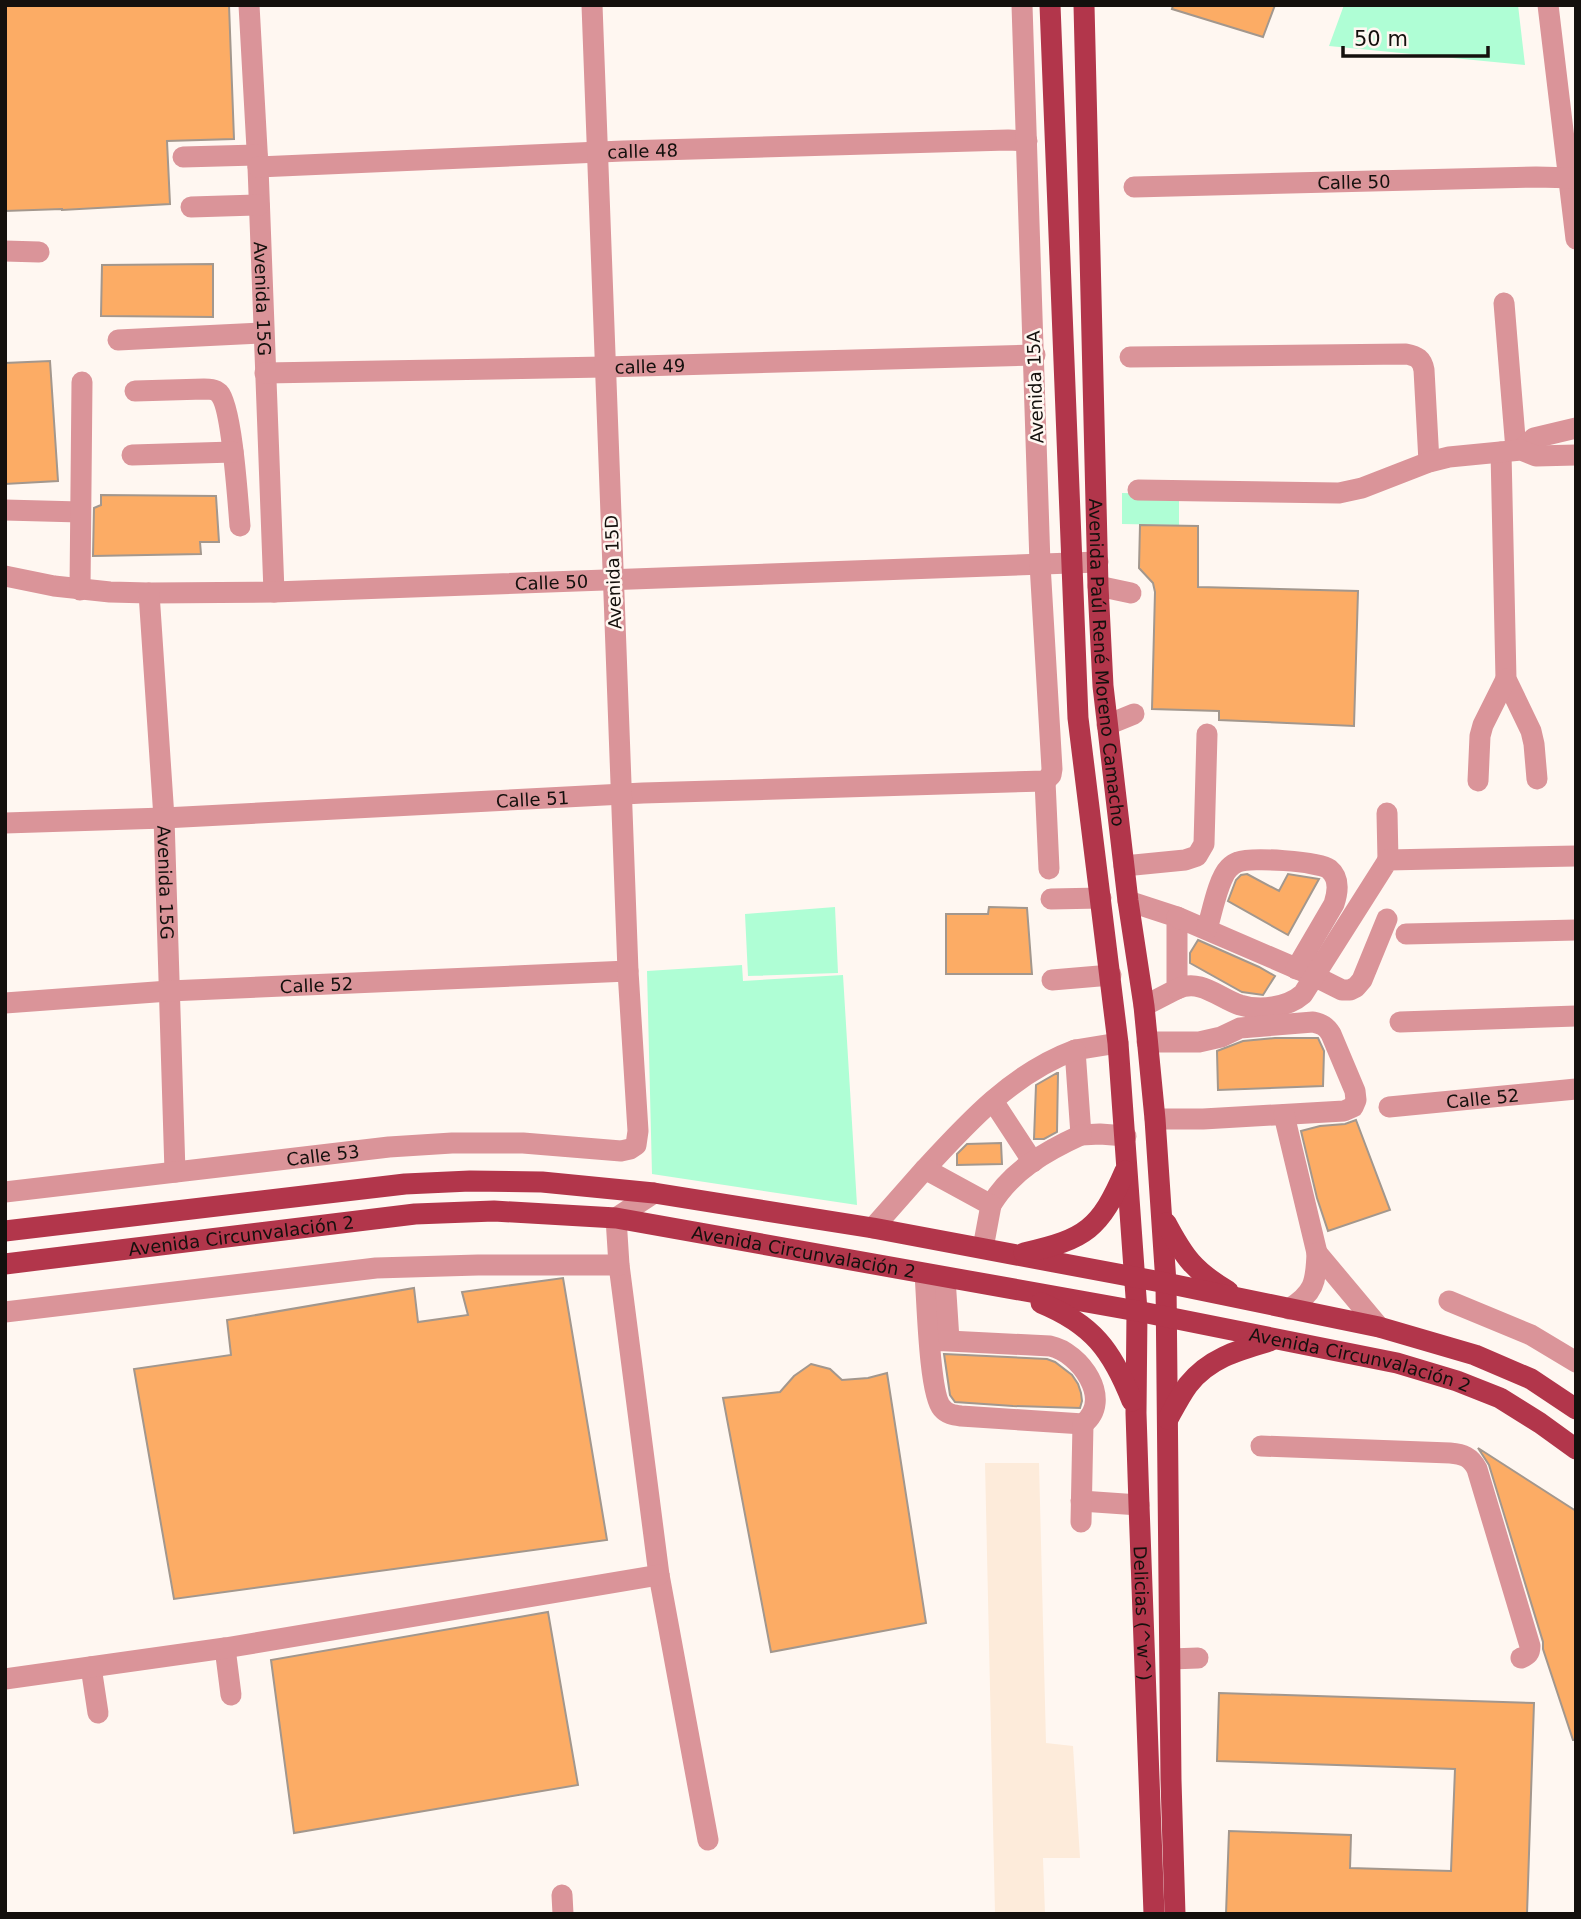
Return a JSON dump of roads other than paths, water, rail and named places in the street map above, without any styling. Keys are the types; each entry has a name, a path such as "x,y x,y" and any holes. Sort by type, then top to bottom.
{"main road":[{"name":"Avenida Paúl René Moreno Camacho","path":"1050,5 1078,718 1118,1044 1137,1311"},
{"name":"Avenida Paúl René Moreno Camacho","path":"1084,5 1098,586 1107,725 1128,901 1144,1006 1155,1119 1167,1318"},
{"path":"1017,1255 1059,1245 1083,1234 1102,1216 1113,1200 1127,1165"},
{"name":"Avenida Circunvalación 2","path":"5,1231 405,1184 542,1182 654,1193 983,1248 1378,1327 1475,1355 1505,1367 1531,1379 1576,1409"},
{"name":"Avenida Circunvalación 2","path":"5,1264 415,1214 494,1211 615,1218 1137,1311 1396,1363 1457,1381 1500,1398 1576,1449"},
{"path":"1161,1213 1181,1251 1202,1274 1234,1294 1283,1308"},
{"path":"1010,1290 1057,1310 1093,1334 1119,1370 1136,1413"},
{"name":"Delicias (^w^)","path":"1137,1311 1136,1413 1154,1914"},
{"name":"Delicias (^w^)","path":"1167,1318 1171,1780 1175,1914"},
{"path":"1168,1419 1189,1385 1207,1366 1240,1349 1276,1340"}],"street":[{"name":"Avenida 15G","path":"249,5 274,592"},
{"name":"Avenida 15D","path":"592,5 628,971 637,1139"},
{"name":"Avenida 15A","path":"1022,5 1049,775 1049,869"},
{"path":"1548,5 1572,178 1576,239"},
{"name":"calle 48","path":"183,157 257,161 1027,141"},
{"name":"Calle 50","path":"1134,187 1572,178"},
{"path":"191,207 259,205"},
{"path":"5,251 39,252"},
{"path":"1478,781 1479,736 1506,679 1513,451 1504,303"},
{"path":"118,340 263,333"},
{"name":"calle 49","path":"265,373 1035,355"},
{"path":"1130,357 1414,355 1419,358 1424,370 1429,462"},
{"path":"80,590 82,382"},
{"path":"135,391 204,389 215,390 221,395 233,452 240,526"},
{"path":"228,419 267,419"},
{"path":"1513,451 1534,438 1576,428"},
{"path":"1138,490 1339,493 1362,488 1429,462 1466,455 1513,451 1536,456 1576,455"},
{"path":"132,455 233,452"},
{"path":"5,510 80,512"},
{"name":"Calle 50","path":"5,576 80,590 149,593 274,592 1098,562"},
{"path":"1098,586 1131,593"},
{"name":"Avenida 15G","path":"149,593 164,818 175,1172"},
{"path":"1506,679 1531,731 1536,779"},
{"path":"1107,725 1134,714"},
{"path":"1124,866 1185,860 1197,856 1204,844 1207,734"},
{"name":"Calle 51","path":"5,823 164,818 1049,775"},
{"path":"1305,972 1388,860 1387,813"},
{"path":"1388,860 1576,856"},
{"path":"1144,1006 1184,985 1201,986 1246,1007 1282,1006 1291,1003 1303,993 1305,972 1334,904 1337,895 1335,876 1321,865 1248,860 1237,862 1223,874 1207,929"},
{"path":"1051,899 1101,898"},
{"path":"1128,901 1207,929 1342,990 1356,987 1362,980 1387,919"},
{"path":"1177,917 1177,989"},
{"path":"1406,934 1576,930"},
{"name":"Calle 52","path":"5,1003 169,991 628,971"},
{"path":"1052,980 1111,975"},
{"path":"1400,1022 1576,1016"},
{"path":"1147,1042 1199,1042 1221,1037 1241,1028 1313,1022 1327,1027 1331,1034 1352,1082 1356,1100 1353,1107 1344,1111 1155,1119"},
{"path":"873,1228 959,1131 1027,1073 1051,1059 1075,1050 1118,1044"},
{"path":"1075,1050 1081,1135"},
{"name":"Calle 52","path":"1389,1107 1576,1089"},
{"path":"993,1101 1033,1162"},
{"path":"1283,1308 1304,1299 1310,1291 1315,1279 1317,1253 1284,1115"},
{"path":"983,1248 991,1205 1000,1190 1016,1174 1055,1147 1081,1135 1126,1136"},
{"name":"Calle 53","path":"5,1192 389,1147 452,1143 523,1143 621,1151 636,1145 637,1139"},
{"path":"925,1169 991,1205"},
{"path":"654,1193 615,1218 659,1575 708,1840"},
{"path":"1317,1253 1378,1327"},
{"path":"5,1312 376,1268 619,1265"},
{"path":"935,1276 939,1340 937,1400 941,1408 950,1415 1083,1424"},
{"path":"1449,1301 1531,1335 1576,1362"},
{"path":"939,1340 1050,1346 1068,1353 1093,1387 1095,1402 1094,1413 1083,1424 1081,1512 1139,1505"},
{"path":"1261,1447 1450,1452 1467,1456 1477,1469 1530,1646 1530,1652 1521,1658"},
{"path":"6,1674 91,1667 225,1647 659,1575"},
{"path":"225,1647 231,1695"},
{"path":"1171,1659 1198,1658"},
{"path":"91,1667 98,1713"}]}
